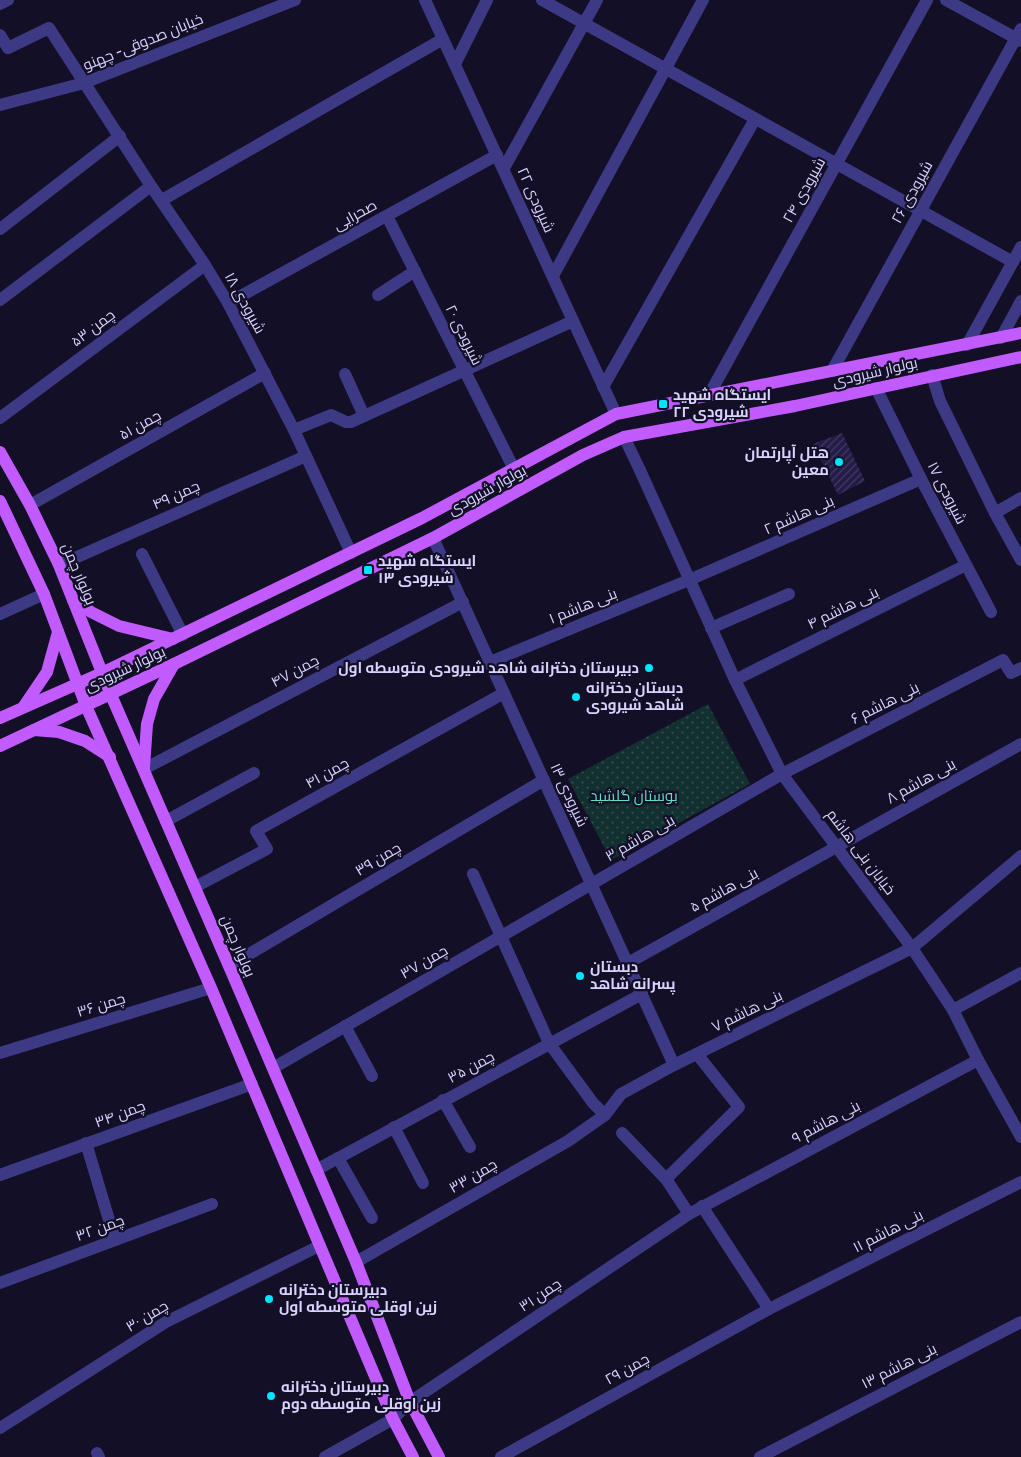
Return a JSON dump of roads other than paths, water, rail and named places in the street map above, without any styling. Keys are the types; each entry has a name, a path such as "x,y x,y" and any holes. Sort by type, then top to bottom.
{"main road":[{"name":"بولوار شیرودی","path":"0,718 178,637 422,518 616,414 1021,333"},
{"name":"بولوار شیرودی","path":"0,746 111,695 433,538 583,455 624,437 795,406 932,375 1021,358"},
{"name":"بولوار چمن","path":"0,452 30,505 59,565 111,695 230,966 356,1262 410,1402 439,1457"},
{"path":"0,501 44,594 86,706 110,756 211,988 393,1419 413,1457"},
{"path":"73,600 90,612 119,626 178,637"},
{"path":"23,707 47,672 58,632"},
{"path":"144,769 147,724 154,699 174,664"},
{"path":"34,730 60,732 85,741 110,756"}],"street":[{"path":"0,4 8,0"},
{"name":"شیرودی ۲۲","path":"425,0 616,414"},
{"path":"455,64 487,0"},
{"path":"542,0 1013,262"},
{"path":"504,168 597,0"},
{"path":"553,276 703,0"},
{"name":"شیرودی ۲۴","path":"709,395 927,0"},
{"path":"946,0 1019,36"},
{"name":"خیابان صدوقی- چهنو","path":"0,105 84,83 290,1"},
{"name":"شیرودی ۱۸","path":"0,35 8,48 49,28 151,186 206,265 228,303 294,430 351,553"},
{"name":"شیرودی ۲۶","path":"832,371 1019,36"},
{"path":"162,200 443,39"},
{"path":"603,387 755,119"},
{"path":"0,229 120,136"},
{"name":"صحرایی","path":"228,303 497,155"},
{"path":"0,300 151,186"},
{"name":"شیرودی ۲۰","path":"386,216 514,469"},
{"path":"967,345 1021,247"},
{"name":"چمن ۵۳","path":"0,418 206,265"},
{"path":"378,295 415,272"},
{"path":"1001,338 1021,301"},
{"path":"294,430 331,415 349,423 573,321"},
{"name":"چمن ۵۱","path":"30,505 265,373"},
{"path":"345,374 364,416"},
{"path":"932,375 940,401 994,513 1020,556"},
{"name":"شیرودی ۱۷","path":"876,388 921,480 991,612"},
{"name":"خیابان بنی هاشم","path":"624,437 735,680 782,774 912,948 953,1010 978,1060 1016,1115 1021,1136"},
{"name":"چمن ۴۹","path":"59,565 306,456"},
{"name":"بنی هاشم ۲","path":"689,580 921,480"},
{"path":"994,513 1021,498"},
{"name":"شیرودی ۱۳","path":"433,538 674,1065"},
{"path":"142,554 178,637"},
{"name":"بنی هاشم ۴","path":"735,680 966,566"},
{"name":"بنی هاشم ۱","path":"490,662 689,580"},
{"path":"0,614 44,594"},
{"path":"711,628 789,594"},
{"name":"چمن ۴۷","path":"144,769 462,602"},
{"name":"بنی هاشم ۶","path":"782,774 1003,660 1011,673 1021,668"},
{"name":"چمن ۴۱","path":"195,887 267,848 256,831 504,693"},
{"name":"بنی هاشم ۸","path":"836,846 1021,744"},
{"path":"166,821 254,773"},
{"name":"بنی هاشم ۳","path":"592,885 782,774"},
{"name":"چمن ۳۹","path":"230,966 544,780"},
{"name":"بنی هاشم ۵","path":"628,963 836,846"},
{"name":"بنی هاشم ۷","path":"605,1115 621,1094 674,1065 912,948 1021,856"},
{"path":"473,874 549,1043 593,1103 605,1115"},
{"name":"چمن ۳۷","path":"272,1068 592,885"},
{"path":"953,1010 1021,973"},
{"name":"چمن ۳۶","path":"0,1053 211,988"},
{"name":"چمن ۳۵","path":"316,1170 642,994"},
{"path":"345,1026 372,1076"},
{"path":"666,1179 739,1107 697,1054"},
{"name":"بنی هاشم ۹","path":"689,1214 978,1060"},
{"name":"چمن ۳۴","path":"0,1175 252,1084"},
{"path":"444,1100 470,1147"},
{"name":"چمن ۳۳","path":"356,1262 568,1141 605,1115"},
{"path":"394,1127 423,1183"},
{"path":"622,1133 666,1179 689,1214"},
{"path":"86,1143 115,1240"},
{"path":"338,1158 372,1218"},
{"name":"بنی هاشم ۱۱","path":"769,1309 1021,1182"},
{"name":"چمن ۳۲","path":"0,1283 212,1204"},
{"path":"702,1206 769,1309"},
{"name":"چمن ۳۱","path":"325,1457 393,1419 410,1402 689,1214"},
{"name":"چمن ۳۰","path":"0,1428 166,1322 319,1246"},
{"name":"چمن ۲۹","path":"501,1457 769,1309"},
{"name":"بنی هاشم ۱۳","path":"760,1457 1021,1322"}],"place":[{"name":"ایستگاه شهید شیرودی ۲۲","path":"663,404"},
{"name":"هتل آپارتمان معین","path":"839,462"},
{"name":"ایستگاه شهید شیرودی ۱۳","path":"368,570"},
{"name":"دبیرستان دخترانه شاهد شیرودی متوسطه اول","path":"649,668"},
{"name":"دبستان دخترانه شاهد شیرودی","path":"576,697"},
{"name":"دبستان پسرانه شاهد","path":"580,976"},
{"name":"دبیرستان دخترانه زین اوقلی متوسطه اول","path":"269,1299"},
{"name":"دبیرستان دخترانه زین اوقلی متوسطه دوم","path":"271,1396"}],"park label":[{"name":"بوستان گلشید","path":"634,796"}]}
